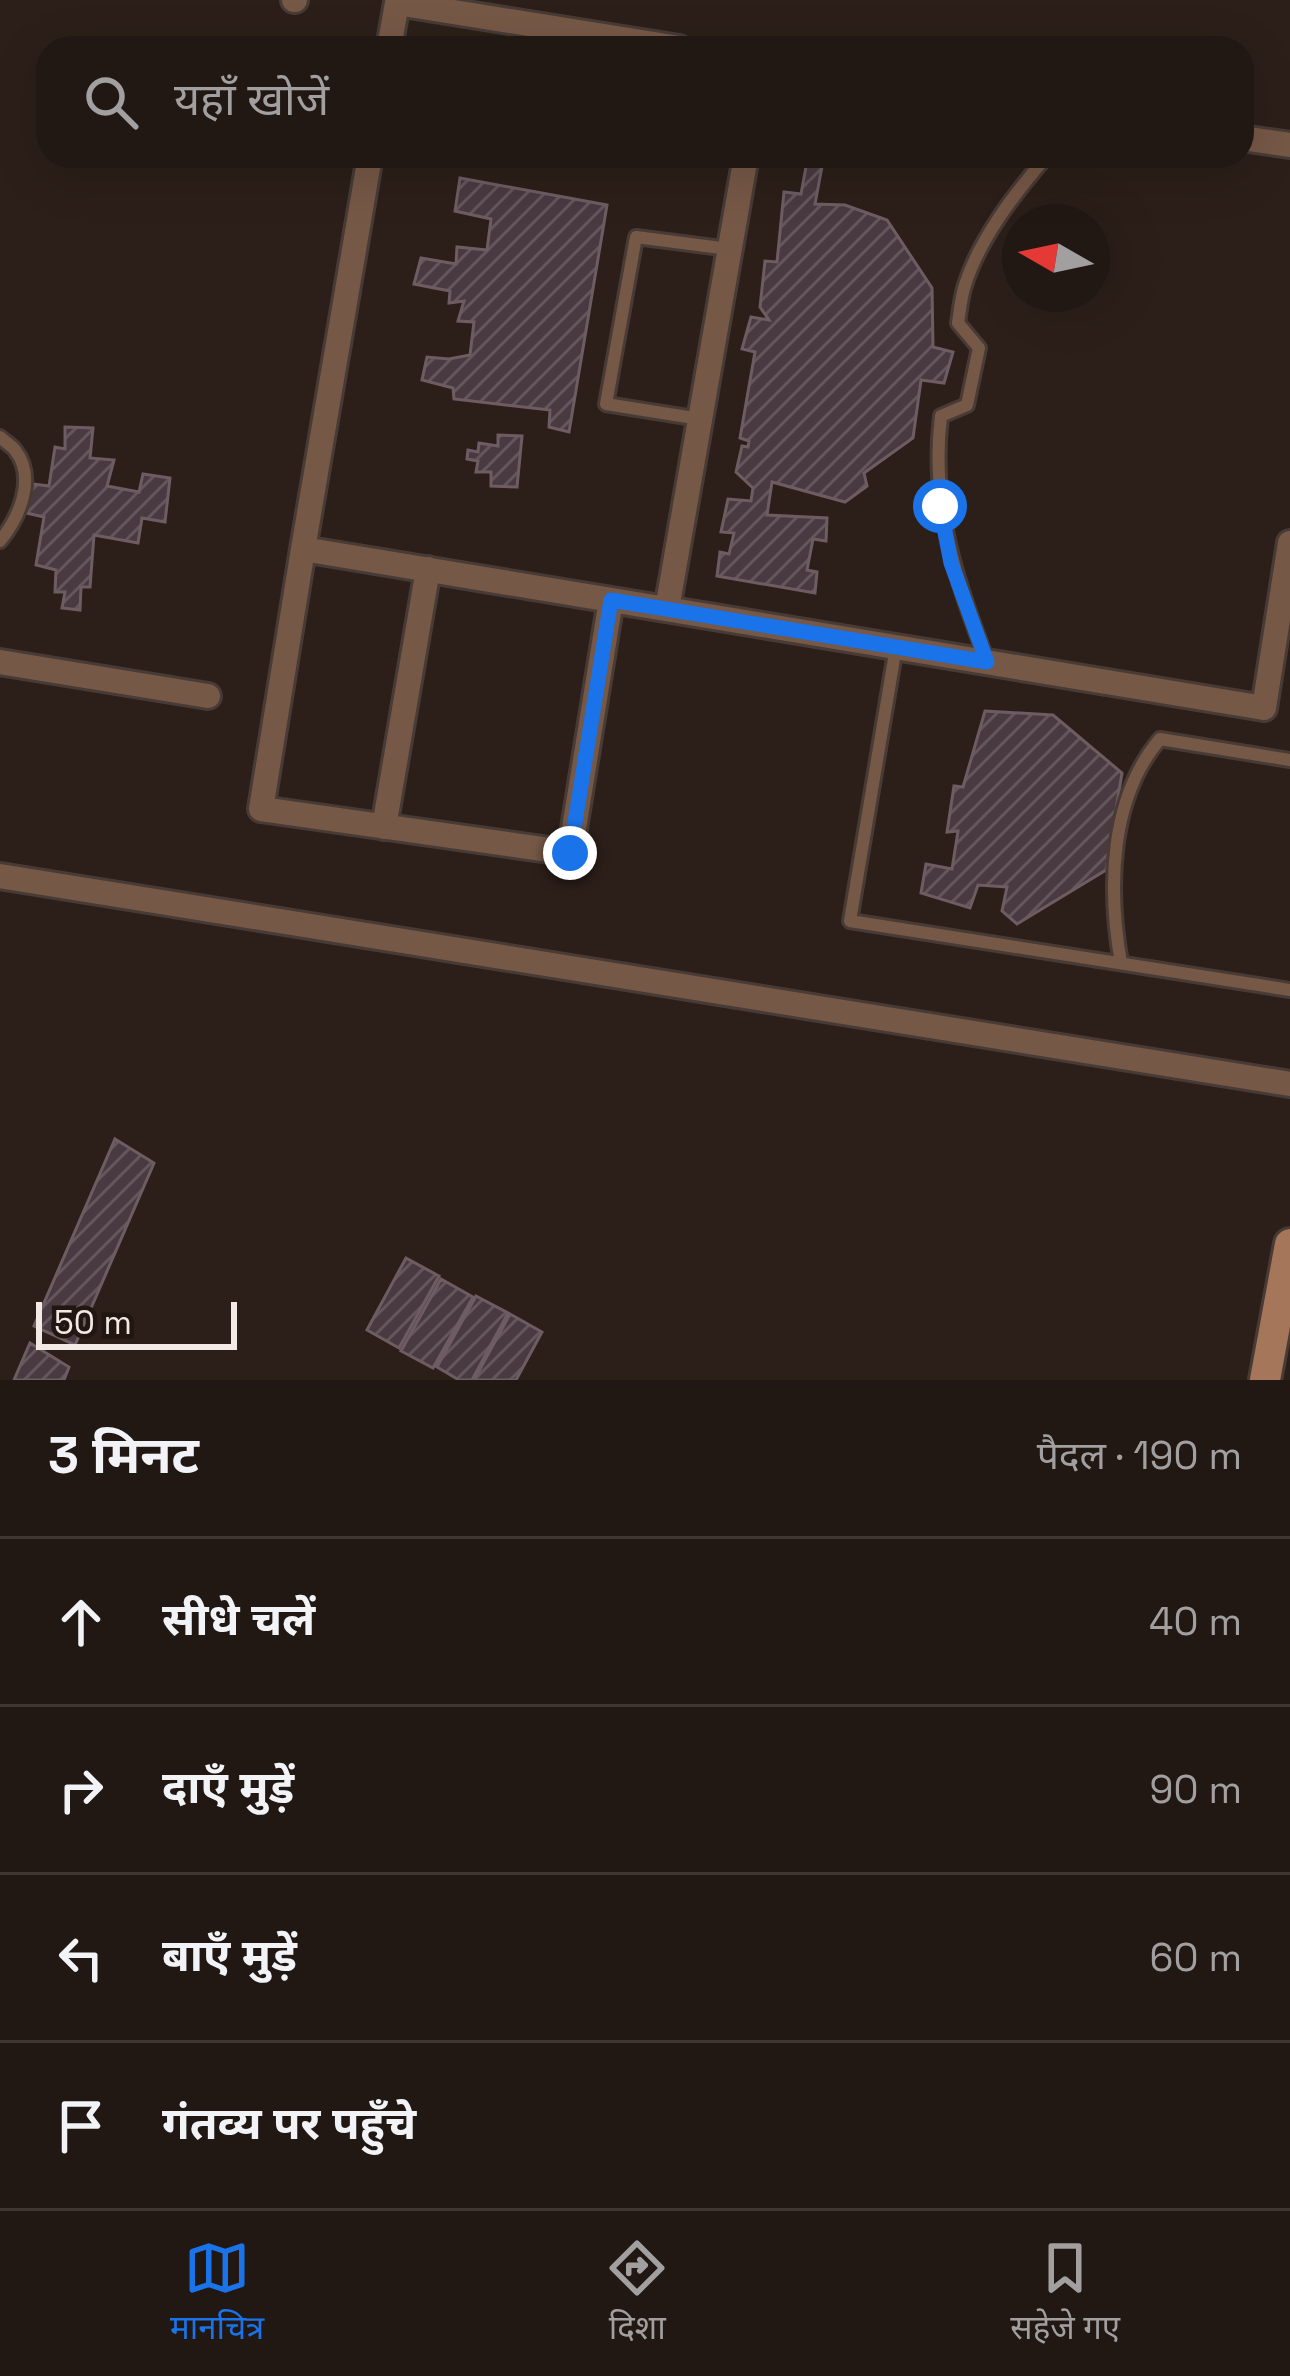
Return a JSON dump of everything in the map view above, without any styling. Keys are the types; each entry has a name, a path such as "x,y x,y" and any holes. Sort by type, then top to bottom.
{"street":[{"path":"391,36 397,3 604,36"},
{"path":"1254,140 1290,145"},
{"path":"368,168 261,809 570,853 611,600"},
{"path":"667,609 744,168"},
{"path":"303,548 1264,708 1290,543"},
{"path":"384,827 428,569"},
{"path":"0,662 208,696"},
{"path":"0,876 1290,1084"},
{"path":"1265,1380 1290,1244"}],"lane":[{"path":"987,662 951,563 940,506 937,448 941,416 967,404 979,348 958,323 965,284 987,238 1036,168"},
{"path":"700,419 606,404 637,237 730,249"},
{"path":"0,437 18,453 25,479 20,512 0,541"},
{"path":"896,647 850,920 1290,990"},
{"path":"1121,964 1112,882 1128,791 1152,748 1160,739 1290,760"}],"building":[{"path":"806,168 822,168 815,204 845,205 887,220 932,288 933,347 953,352 944,383 921,380 913,438 864,473 867,486 845,502 772,482 767,515 827,518 826,541 813,539 807,570 817,572 815,593 717,576 720,552 729,554 734,533 721,532 728,499 751,501 753,488 736,472 742,446 748,447 749,441 740,438 755,352 742,349 751,317 769,320 760,307 765,261 777,262 784,192 801,194"},
{"path":"460,178 607,205 569,432 549,427 550,410 454,399 453,388 422,380 427,357 470,355 474,322 458,321 464,301 449,303 450,291 414,284 421,258 456,264 457,247 487,250 491,219 455,211"},
{"path":"65,427 93,428 90,458 114,460 107,486 139,492 143,474 170,478 165,522 142,518 138,543 94,535 90,587 81,587 80,610 62,608 65,592 55,592 56,570 36,565 44,517 22,512 25,483 49,486 55,447 65,449"},
{"path":"498,435 522,436 517,487 491,486 491,472 476,472 478,461 467,459 468,450 478,452 479,443 498,446"},
{"path":"985,711 1053,715 1122,773 1106,870 1017,924 1002,911 1007,887 978,885 970,908 921,893 926,864 952,869 958,831 947,832 954,786 963,787"},
{"path":"115,1139 154,1163 75,1345 34,1326"},
{"path":"406,1258 439,1276 399,1348 367,1330"},
{"path":"441,1279 473,1297 433,1368 401,1351"},
{"path":"476,1296 508,1313 472,1380 459,1380 437,1367"},
{"path":"510,1314 542,1332 516,1380 474,1380"},
{"path":"30,1343 69,1367 64,1380 14,1380"}],"route":[{"path":"570,853 611,600 987,662 951,563 940,506"}]}
